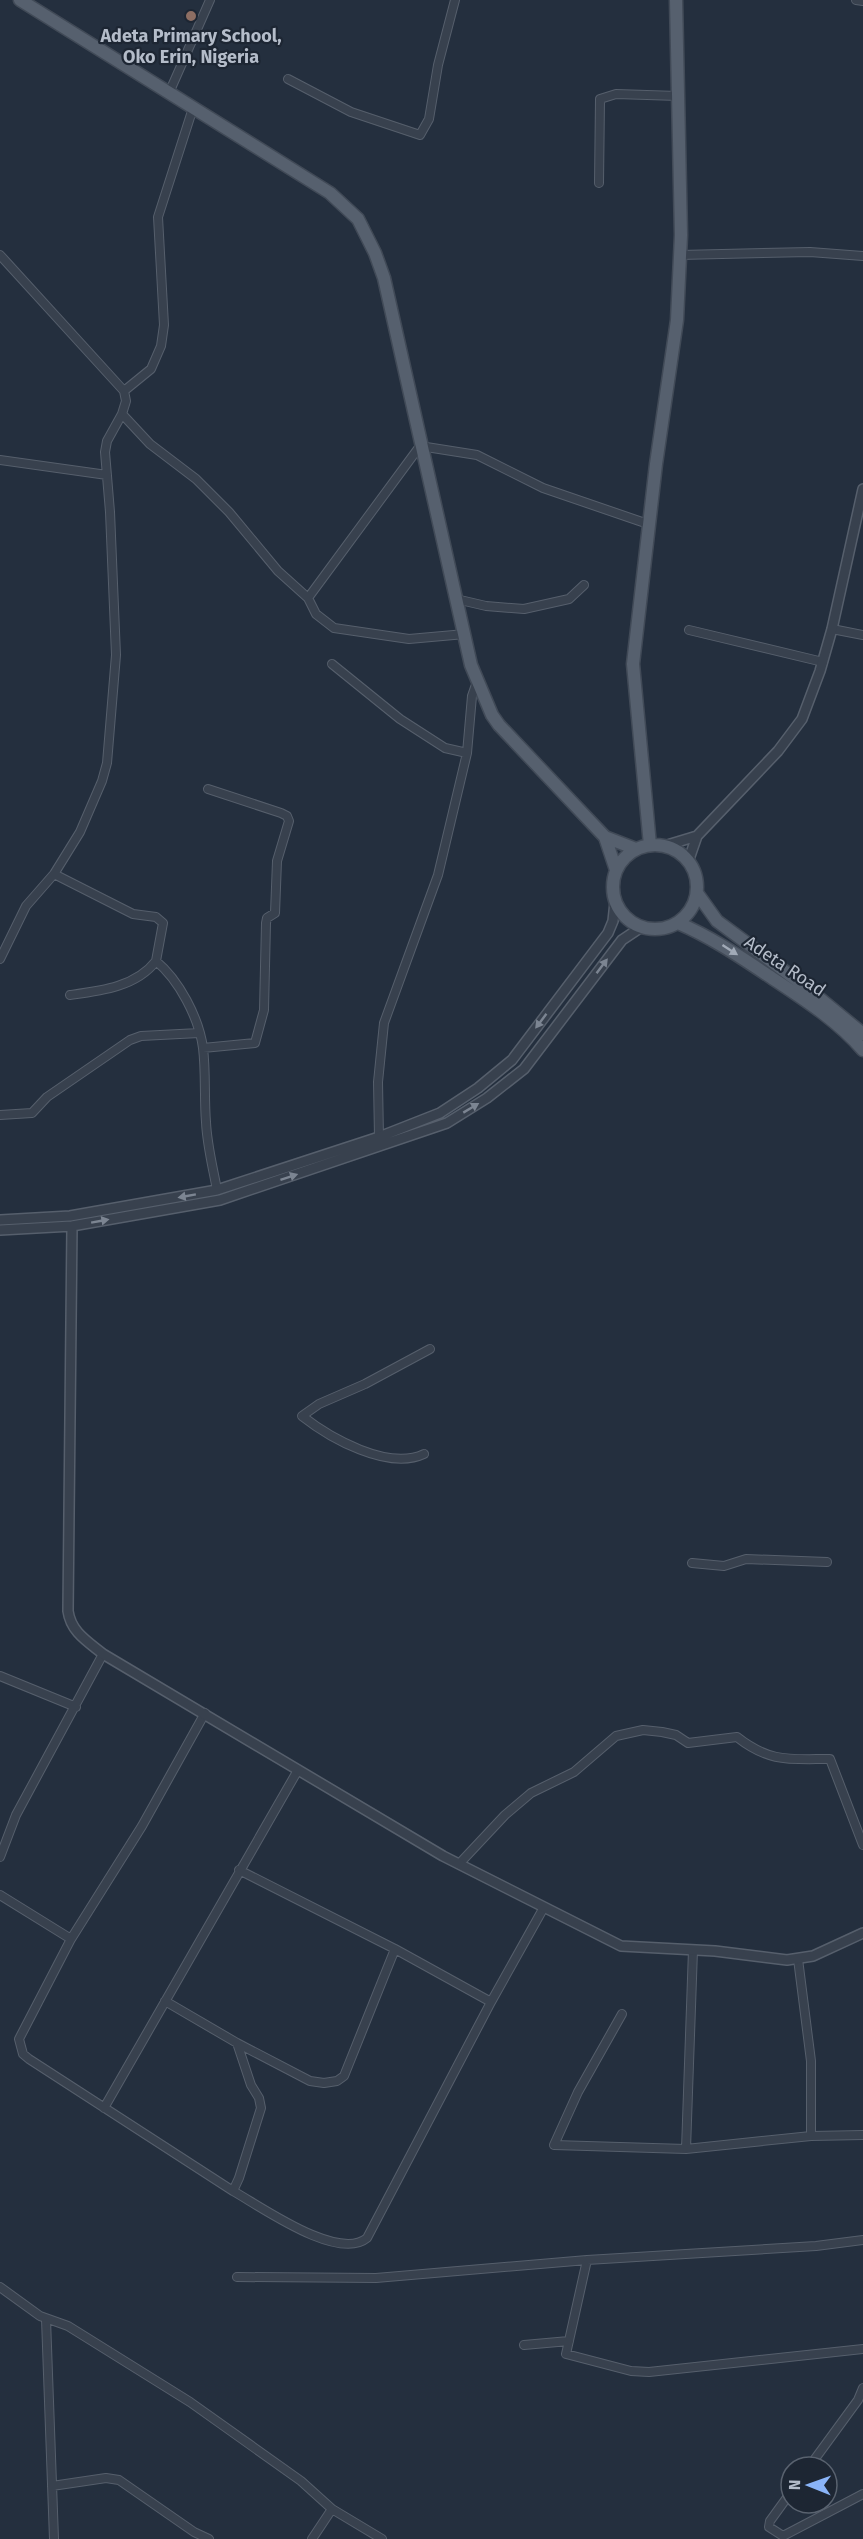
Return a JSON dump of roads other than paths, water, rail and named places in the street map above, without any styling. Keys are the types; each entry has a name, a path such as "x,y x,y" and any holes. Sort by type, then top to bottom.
{"main road":[{"path":"20,0 330,193 358,219 375,253 384,278 471,665 492,715 605,837 616,870"},
{"path":"650,845 633,664 648,524 677,320 680,255 676,0"},
{"path":"605,837 636,849"},
{"path":"650,845 664,846 677,851 688,862 696,877 697,893 692,908 678,923 659,930 640,927 624,917 615,902 612,886 616,870 625,857 636,849 650,845"},
{"name":"Adeta Road","path":"697,893 717,921 802,984 863,1034"},
{"name":"Adeta Road","path":"678,923 709,936 795,993 848,1033 863,1050"}],"street":[{"path":"169,93 210,0"},
{"path":"288,78 351,112 420,135 429,119 438,65 455,0"},
{"path":"856,0 863,1"},
{"path":"599,183 600,99 616,94 678,96"},
{"path":"124,391 151,369 161,346 164,325 158,217 193,108"},
{"path":"680,255 810,252 863,256"},
{"path":"0,959 26,906 54,874 80,832 102,781 107,763 116,655 105,452 107,441 123,414 126,401 124,391 1,257"},
{"path":"123,414 150,444 196,479 221,504 278,571 308,598 316,614 334,628 409,639 465,634"},
{"path":"308,598 420,446 477,455 543,488 648,524"},
{"path":"0,460 107,475"},
{"path":"688,862 697,836 778,751 802,718 823,662 832,629 863,489"},
{"path":"456,599 486,606 524,609 569,599 584,585"},
{"path":"832,629 863,635"},
{"path":"689,630 823,662"},
{"path":"332,664 400,719 445,748 467,753"},
{"path":"379,1137 378,1082 384,1023 438,875 467,753 472,696 478,679"},
{"path":"203,1048 255,1043 264,1010 266,923 267,918 275,913 277,861 288,821 287,816 281,813 208,789"},
{"path":"664,846 697,836"},
{"path":"54,874 133,914 156,917 163,923 156,961 143,974 102,991 69,995"},
{"path":"0,1220 70,1216 217,1190 379,1137 440,1113 478,1088 512,1060 608,933 614,921 615,902"},
{"path":"0,1230 72,1226 220,1200 447,1123 487,1098 524,1070 622,940 640,927"},
{"path":"156,961 166,969 189,1007 203,1048 206,1124 217,1190"},
{"path":"0,1115 32,1113 47,1097 130,1040 141,1036 199,1033"},
{"path":"403,1128 405,1138"},
{"path":"72,1226 68,1611 74,1630 103,1654 459,1864 543,1909 621,1946 798,1959 813,1956 863,1933"},
{"path":"424,1454 417,1457 398,1458 375,1454 322,1431 302,1416 319,1404 365,1384 430,1349"},
{"path":"692,1563 724,1566 746,1560 827,1562"},
{"path":"0,1857 16,1815 103,1654"},
{"path":"0,1676 76,1707"},
{"path":"205,1713 142,1826 71,1939 19,2039 20,2046 29,2059 232,2192 310,2235 346,2244 361,2243 367,2238 491,2002 543,1909"},
{"path":"459,1864 505,1815 531,1793 574,1772 616,1736 643,1730 676,1735 688,1743 737,1737 754,1751 780,1759 830,1759 863,1845"},
{"path":"105,2108 297,1770"},
{"path":"239,1870 491,2002"},
{"path":"0,1895 71,1939"},
{"path":"165,2001 237,2043 310,2081 324,2083 337,2081 344,2076 395,1950"},
{"path":"686,2149 693,1950"},
{"path":"798,1959 811,2061 811,2136"},
{"path":"622,2014 578,2092 554,2145 686,2149 811,2136 863,2135"},
{"path":"232,2192 239,2178 261,2108 237,2043"},
{"path":"237,2277 376,2278 587,2260 816,2246 863,2240"},
{"path":"587,2260 566,2354 631,2371 649,2372 863,2349"},
{"path":"0,2287 46,2319 68,2326 190,2402 301,2481 332,2509 382,2539"},
{"path":"46,2319 54,2539"},
{"path":"525,2345 569,2341"},
{"path":"818,2455 858,2400 863,2388"},
{"path":"52,2486 106,2478 119,2480 194,2532 209,2539"},
{"path":"839,2507 863,2494"},
{"path":"312,2539 332,2509"},
{"path":"779,2509 770,2521 769,2527 783,2536 823,2515"}],"place":[{"name":"Adeta Primary School, Oko Erin, Nigeria","path":"191,16"}]}
